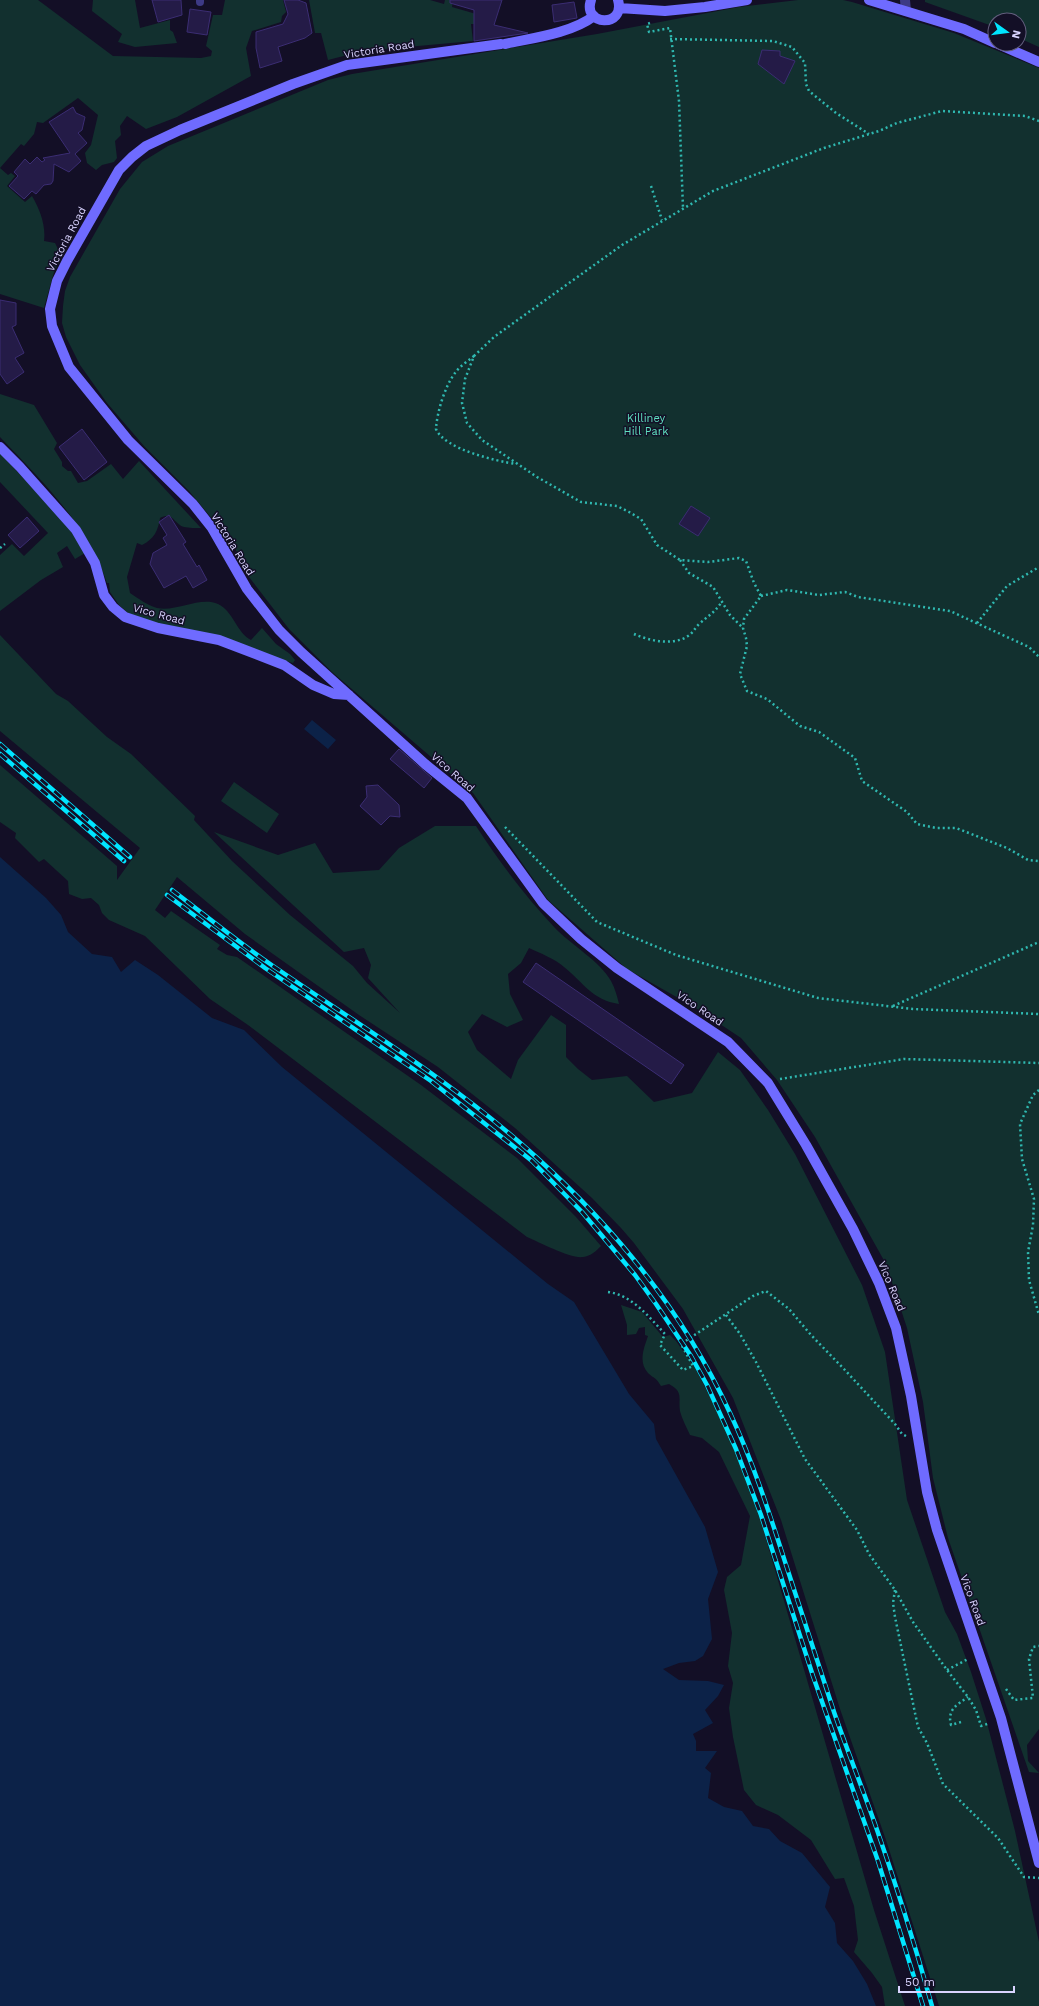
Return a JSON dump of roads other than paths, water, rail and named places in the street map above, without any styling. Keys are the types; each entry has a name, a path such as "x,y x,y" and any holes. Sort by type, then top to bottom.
{"main road":[{"path":"591,0 590,7 594,16 600,20 610,20 617,13 619,4 665,11 747,0"},
{"path":"869,0 964,30 987,39"},
{"name":"Victoria Road","path":"350,695 301,652 280,630 247,588 212,528 193,504 128,440 69,367 52,326 50,309 57,281 66,261 119,170 146,146 180,130 293,84 347,65 503,44 543,36 586,22 594,16"},
{"path":"1016,52 1039,62"},
{"name":"Vico Road","path":"0,447 20,467 76,530 95,563 104,595 113,607 125,616 158,628 219,640 284,665 312,685 334,694 350,695 425,764 467,798 543,903 581,939 617,968 728,1042 768,1083 806,1145 853,1229 880,1283 896,1328 907,1372 927,1492 937,1530 1001,1718 1039,1863"}],"street":[{"path":"905,0 906,11"}],"water":[{"path":"312,720 336,740 328,749 304,729"},
{"path":"0,857 46,898 61,915 68,932 92,954 112,957 121,972 135,960 158,975 212,1018 244,1030 282,1067 548,1284 574,1302 629,1394 654,1424 656,1439 705,1527 718,1572 708,1599 712,1639 703,1656 695,1661 679,1663 663,1669 679,1680 708,1681 724,1685 718,1696 705,1710 713,1723 693,1734 696,1741 696,1751 717,1751 705,1768 711,1773 708,1798 724,1807 742,1811 753,1826 769,1829 780,1841 802,1853 830,1887 825,1907 835,1923 837,1943 853,1961 867,1984 876,2006 0,2006"}],"railway":[{"path":"0,744 130,857"},
{"path":"0,754 124,861"},
{"path":"172,890 260,957 407,1056 473,1104 504,1129 565,1184 593,1213 646,1275 670,1308 712,1377 739,1432 762,1491 834,1712 890,1869 932,2006"},
{"path":"167,895 265,968 431,1081 532,1161 582,1212 635,1275 656,1304 691,1356 707,1385 736,1449 761,1515 813,1676 878,1861 923,2006"}],"park label":[{"name":"Killiney Hill Park","path":"646,424"}]}
